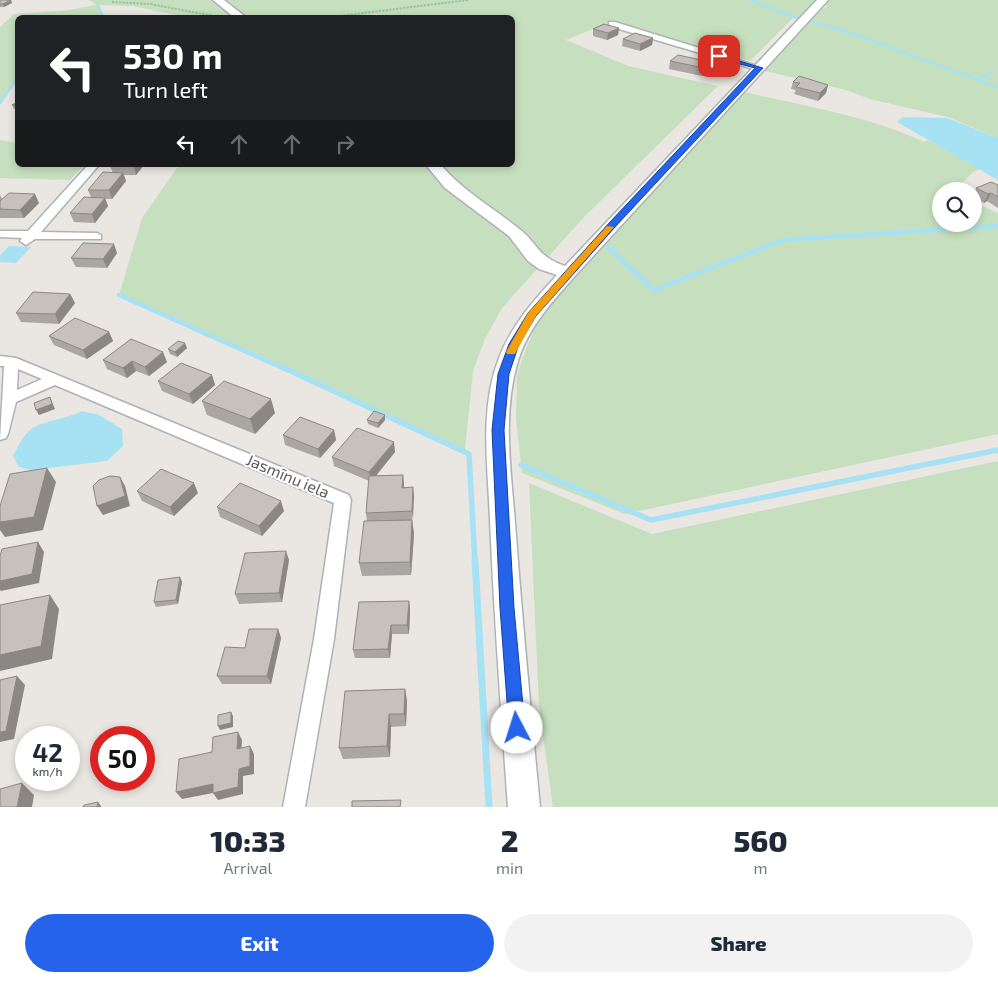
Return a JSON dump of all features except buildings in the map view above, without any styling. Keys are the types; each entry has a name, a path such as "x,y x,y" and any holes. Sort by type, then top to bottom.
{"main road":[{"path":"218,0 238,15"},
{"path":"524,807 507,608 498,430 504,374 514,344 532,315 568,273 823,0"},
{"path":"434,167 450,185 515,233 534,257 545,265 568,273"}],"street":[{"path":"612,24 760,68"},
{"path":"29,238 92,167"},
{"path":"0,234 29,238 97,238"},
{"path":"0,434 9,399 5,361"},
{"name":"Jasmīnu iela","path":"5,361 55,379 343,500 324,638 294,807"},
{"path":"9,399 55,379"}],"path":[{"path":"347,15 468,0"},
{"path":"112,2 150,4 209,15"}],"green space":[{"path":"89,0 817,0 807,10 814,12 827,7 824,5 828,0 998,0 998,138 947,117 761,70 806,22 793,18 750,61 610,22 566,40 628,66 718,86 585,216 502,308 485,339 473,371 465,450 119,295 142,218 178,167 515,167 515,15 177,15 132,6 98,5 102,15 15,15 15,81 0,103 0,27 14,14 63,11 96,5"},
{"path":"744,92 859,118 924,142 928,140 980,169 973,172 963,182 932,182 932,232 982,232 982,206 998,213 998,434 625,514 522,473 516,418 517,375 527,346 540,317 617,225"},
{"path":"0,140 15,143 15,167 82,167 70,180 0,178"},
{"path":"998,461 998,807 553,807 539,707 529,483 652,534"}],"water":[{"path":"903,117 947,118 998,138 998,180 897,122"},
{"path":"9,246 31,247 16,263 0,262 0,255"},
{"path":"82,411 99,415 122,429 123,446 107,461 31,470 19,467 13,456 22,439 30,430 41,424"}],"waterway":[{"path":"751,0 797,18"},
{"path":"98,4 102,15"},
{"path":"811,21 851,33 998,87"},
{"path":"978,79 992,73"},
{"path":"5,96 15,82"},
{"path":"0,103 6,94"},
{"path":"608,247 654,290 783,240 998,226"},
{"path":"119,295 285,369"},
{"path":"282,367 469,454 475,562"},
{"path":"521,465 651,520 998,450"},
{"path":"475,561 489,807"}],"slow traffic":[{"path":"511,352 532,315 610,227"}],"route":[{"path":"517,728 507,608 498,430 504,374 514,344 532,315 613,224 760,68 719,56"}]}
